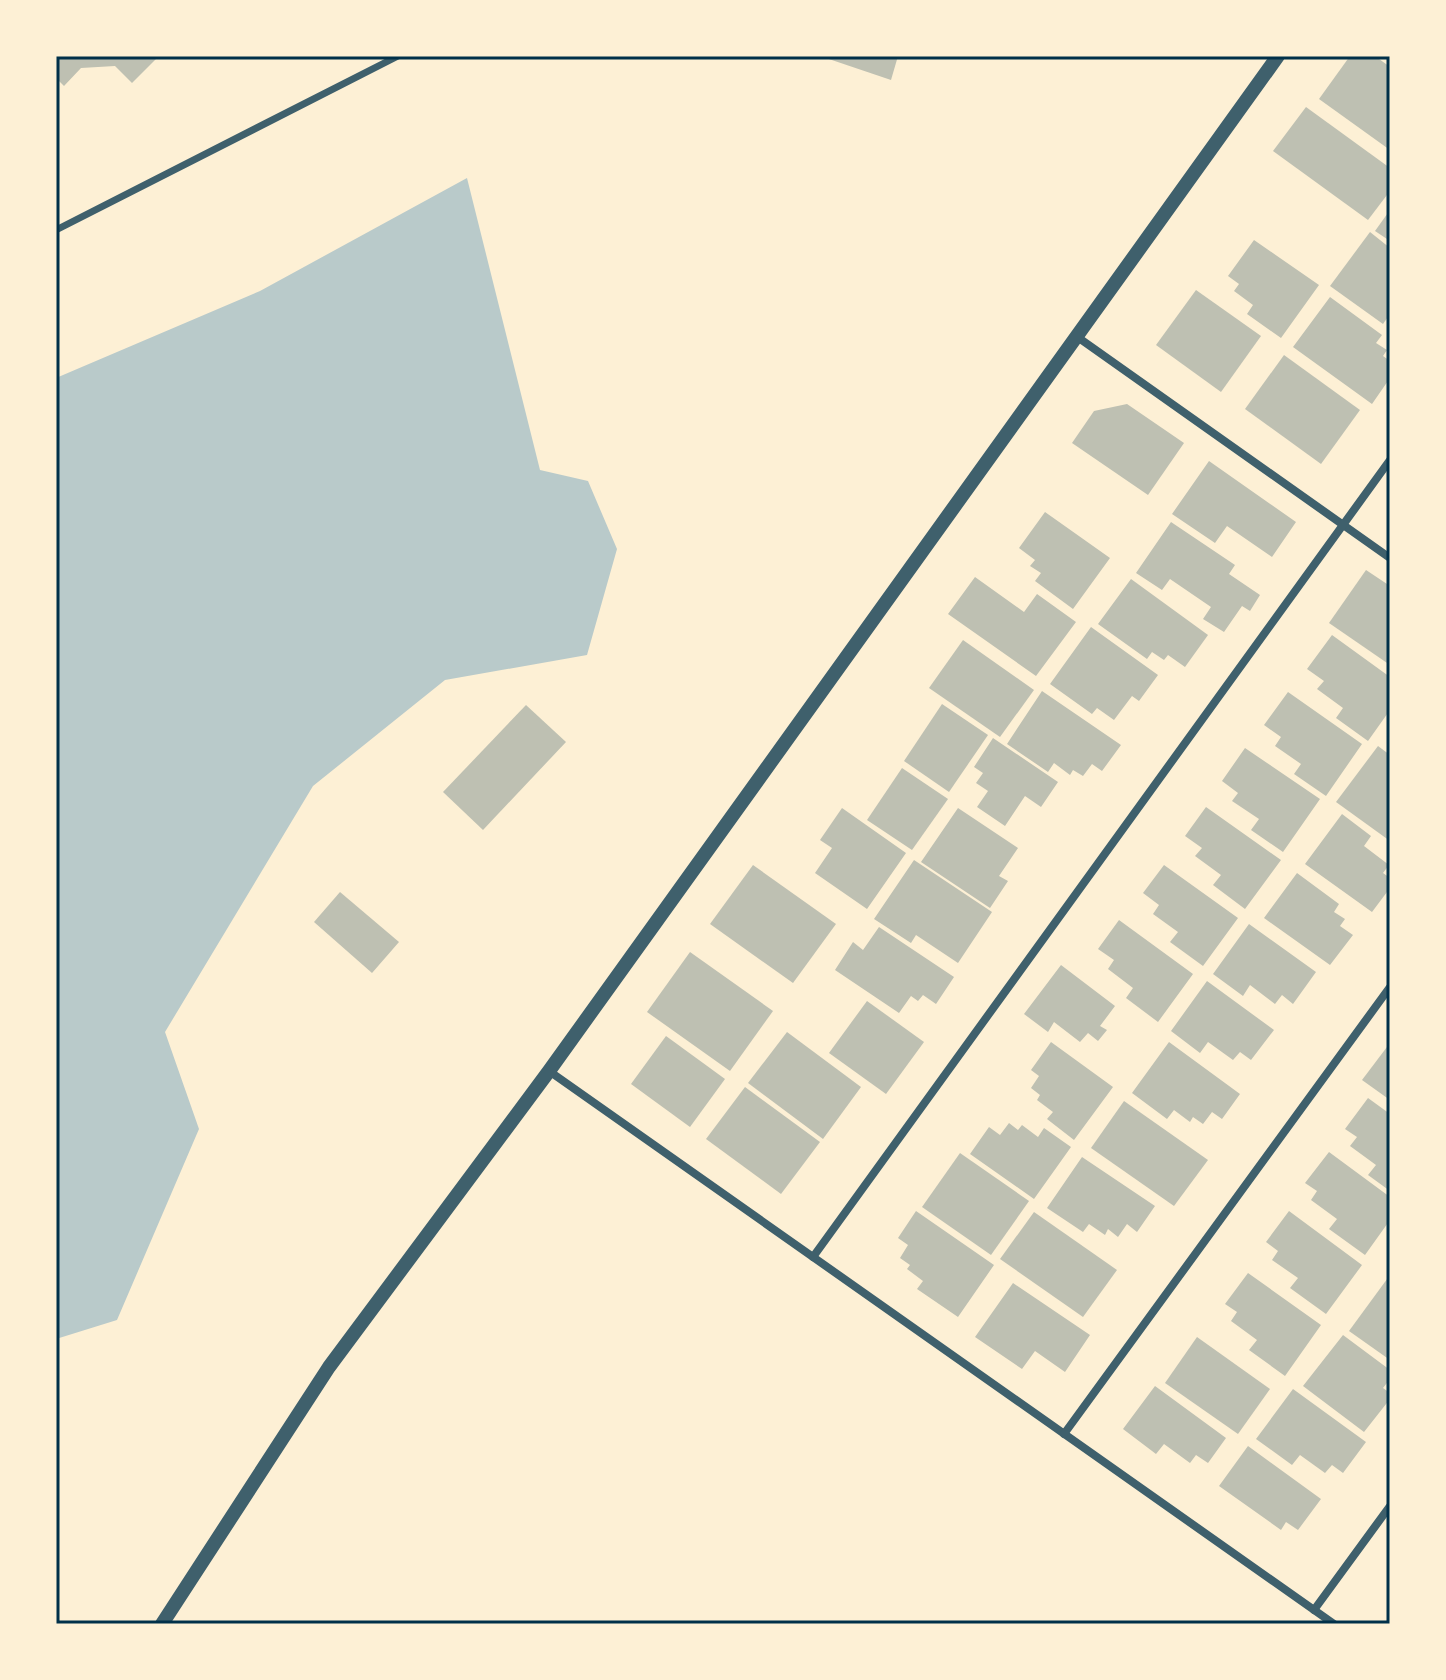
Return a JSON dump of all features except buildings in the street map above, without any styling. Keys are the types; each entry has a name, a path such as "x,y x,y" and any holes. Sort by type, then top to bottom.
{"street":[{"path":"56,230 398,56"},
{"path":"162,1624 329,1367 549,1071 1278,56"},
{"path":"1076,336 1390,558"},
{"path":"813,1257 1390,460"},
{"path":"1064,1434 1390,987"},
{"path":"549,1071 1334,1624"},
{"path":"1314,1610 1390,1506"}],"shaded area":[{"path":"467,178 540,470 588,481 617,549 587,655 445,680 313,786 165,1032 199,1129 117,1320 56,1339 56,378 260,291"}]}
